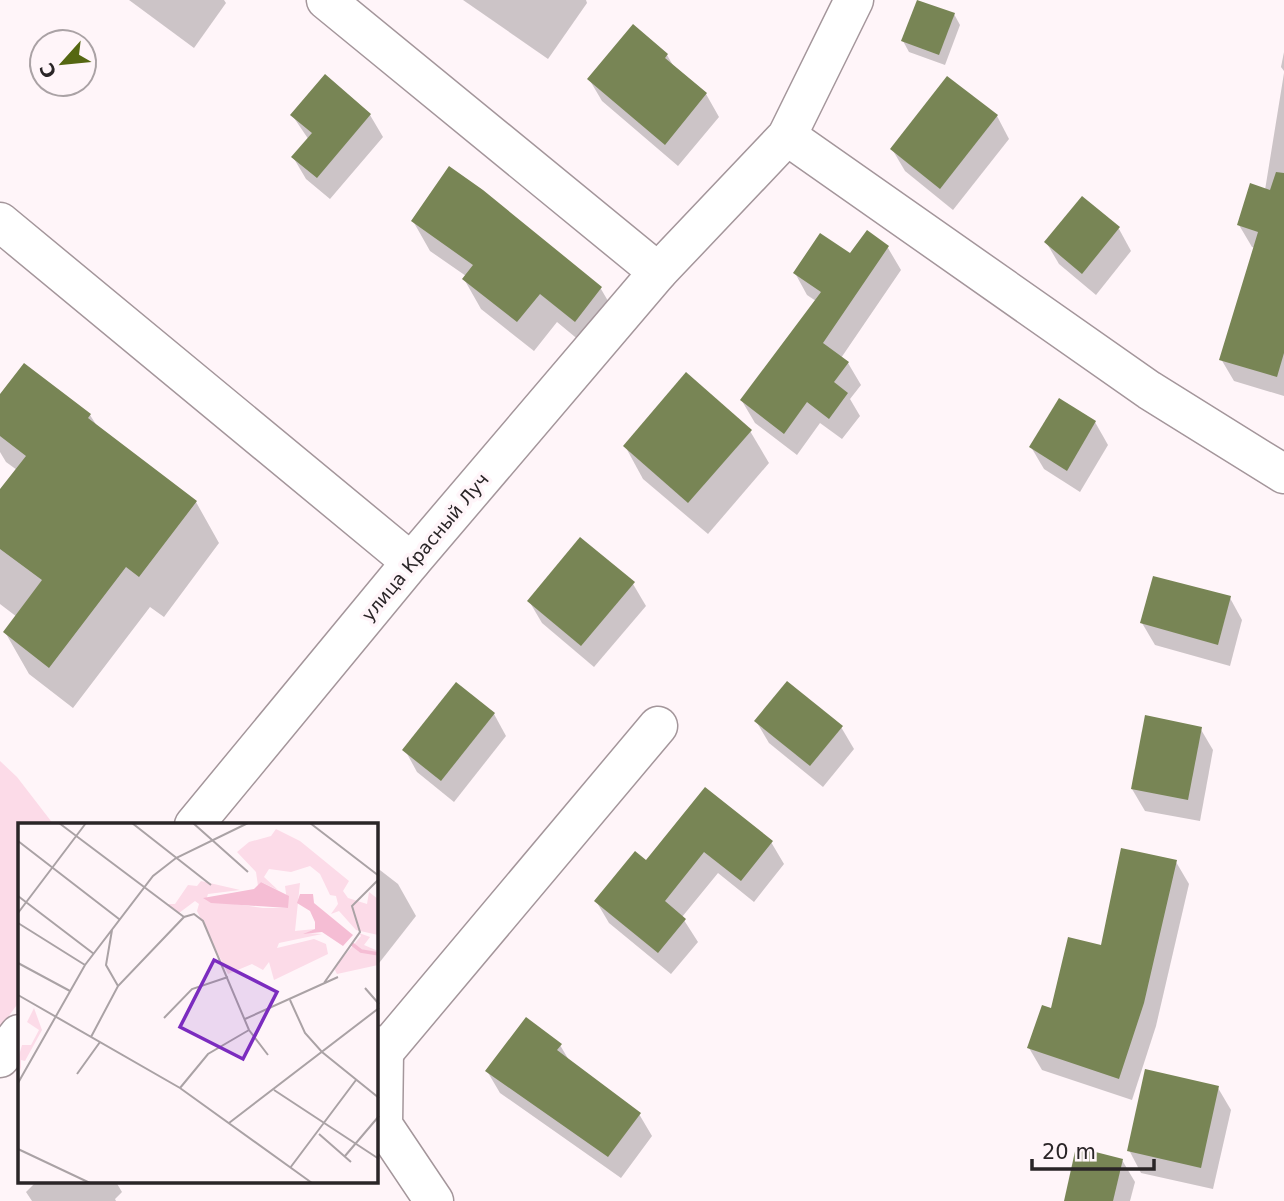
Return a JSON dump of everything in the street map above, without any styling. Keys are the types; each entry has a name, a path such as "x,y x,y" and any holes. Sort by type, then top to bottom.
{"street":[{"path":"326,0 658,272"},
{"name":"улица Красный Луч","path":"196,823 411,562 658,272 787,136 854,0"},
{"path":"787,136 1149,390 1284,474"},
{"path":"0,222 411,562"},
{"path":"434,1201 383,1125 380,1049 658,726"},
{"path":"0,1058 18,1035"}],"shaded area":[{"path":"0,761 17,777 52,823 18,823 18,1003 0,1028"}],"building":[{"path":"917,0 955,13 939,55 901,41"},
{"path":"633,24 668,54 665,58 707,93 665,145 587,79"},
{"path":"325,74 371,114 317,178 291,157 312,133 290,115"},
{"path":"947,76 998,115 940,189 890,149"},
{"path":"449,166 483,190 602,287 575,322 540,294 517,322 462,279 473,265 411,221"},
{"path":"1276,172 1284,173 1284,353 1277,377 1219,360 1258,232 1237,225 1250,183 1270,190"},
{"path":"1082,196 1120,227 1082,274 1044,242"},
{"path":"867,230 889,246 823,343 849,362 834,382 848,393 829,419 807,402 784,434 740,400 821,292 793,273 820,233 850,253"},
{"path":"24,363 91,414 88,418 197,501 139,577 126,567 49,668 3,632 42,580 0,549 0,489 26,456 0,436 0,394"},
{"path":"686,372 752,430 688,503 623,446"},
{"path":"1059,398 1096,421 1067,471 1029,447"},
{"path":"580,537 635,582 581,646 527,601"},
{"path":"1153,576 1231,596 1218,645 1140,623"},
{"path":"787,681 843,726 810,766 754,721"},
{"path":"456,682 495,713 441,781 402,750"},
{"path":"1145,715 1202,727 1188,800 1131,789"},
{"path":"705,787 773,841 741,881 704,852 665,901 686,919 658,953 594,901 635,851 646,860"},
{"path":"1121,848 1177,860 1144,1003 1119,1079 1027,1048 1042,1005 1051,1008 1068,937 1101,945"},
{"path":"526,1017 562,1044 557,1050 641,1113 608,1157 485,1071"},
{"path":"1145,1069 1219,1086 1201,1168 1127,1151"},
{"path":"1076,1147 1123,1159 1113,1201 1064,1201"}]}
